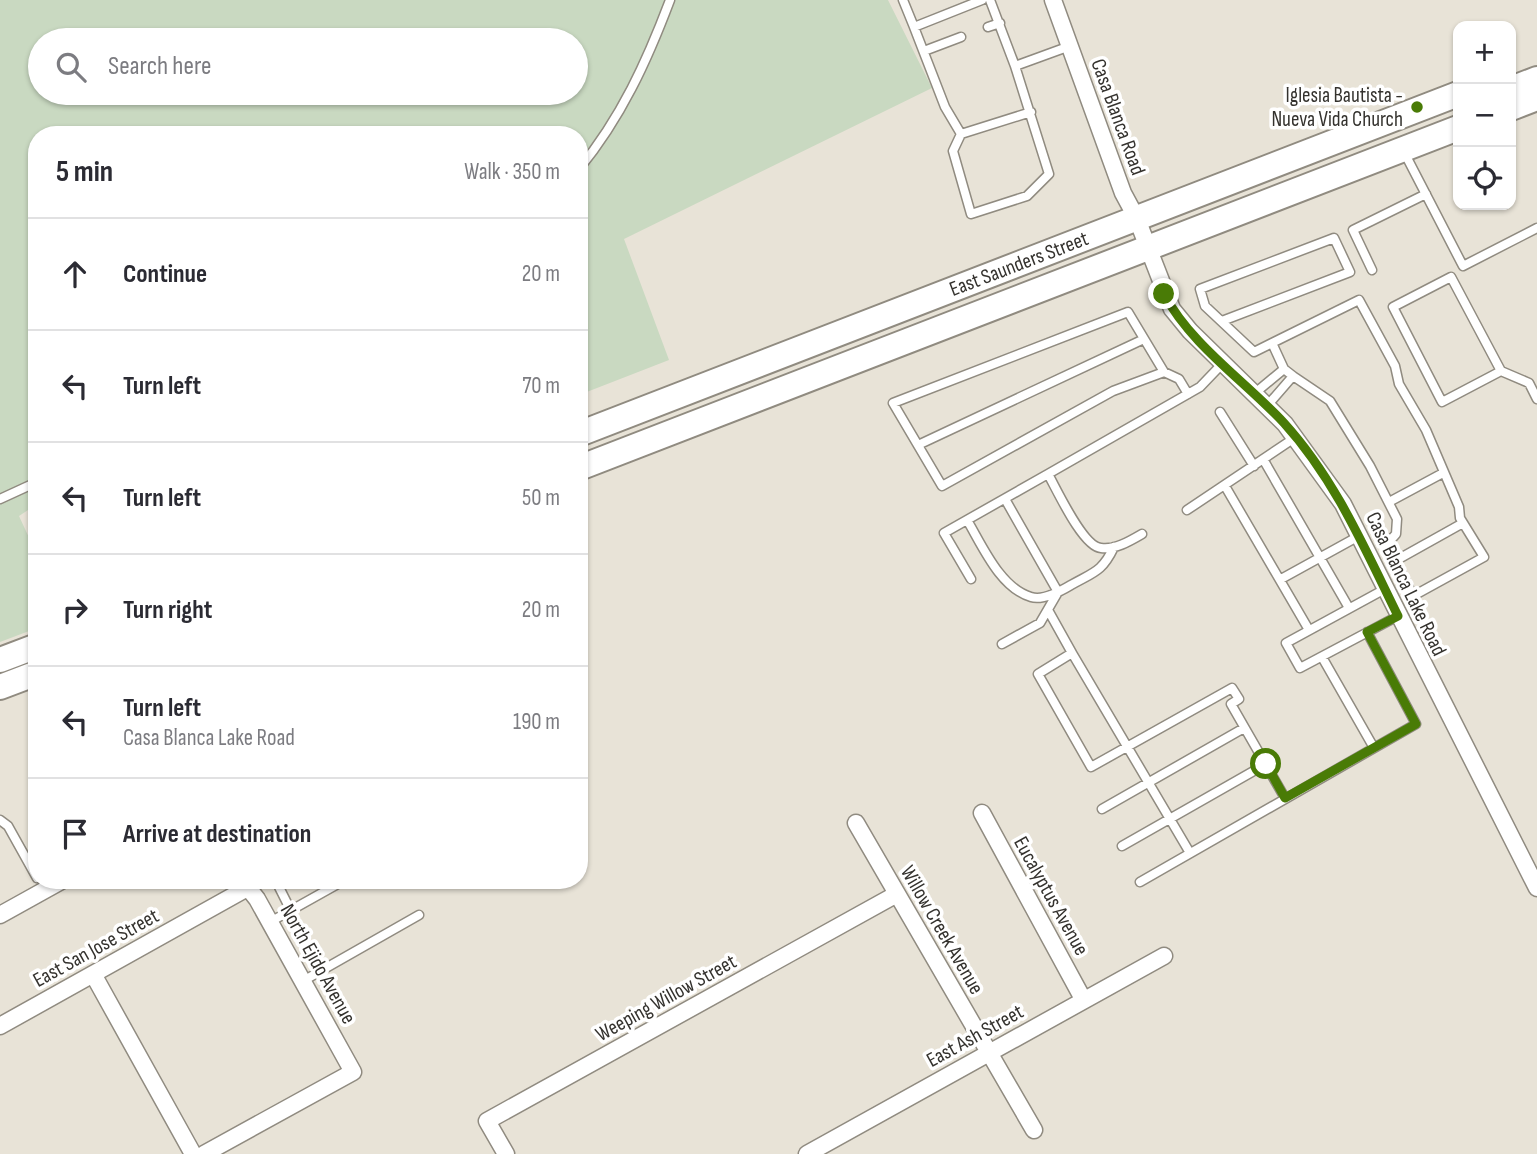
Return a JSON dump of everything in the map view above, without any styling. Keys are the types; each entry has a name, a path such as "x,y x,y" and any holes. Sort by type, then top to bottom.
{"main road":[{"path":"1516,71 1537,63"},
{"name":"East Saunders Street","path":"588,431 1453,96"},
{"path":"1408,147 1416,131 1453,112"},
{"name":"East Saunders Street","path":"588,465 1453,130"},
{"path":"0,660 28,649"},
{"path":"0,687 28,676"}],"street":[{"name":"Casa Blanca Road","path":"1053,0 1123,193 1137,219 1146,248"},
{"name":"Casa Blanca Lake Road","path":"1146,248 1172,309 1296,437 1343,504 1522,863 1537,888"},
{"name":"Eucalyptus Avenue","path":"982,813 1083,999"},
{"name":"Willow Creek Avenue","path":"856,823 1034,1130"},
{"path":"0,915 32,889"},
{"name":"East San Jose Street","path":"0,1026 237,889"},
{"name":"North Ejido Avenue","path":"204,1154 353,1072 270,922 248,889"},
{"name":"Weeping Willow Street","path":"506,1154 487,1121 898,894"},
{"name":"East Ash Street","path":"807,1154 1164,956"},
{"path":"93,974 193,1154"}],"lane":[{"path":"588,156 623,106 649,56 670,0"},
{"path":"903,0 945,107 961,134"},
{"path":"914,27 982,0"},
{"path":"990,0 1031,112 1049,174 1027,196 971,214 953,151 961,134 1031,112"},
{"path":"988,27 1000,23"},
{"path":"924,51 961,37"},
{"path":"1015,66 1070,46"},
{"path":"1408,147 1426,194 1463,265"},
{"path":"1372,270 1353,230 1426,194"},
{"path":"1500,371 1442,402 1393,307 1451,278 1463,265 1537,228"},
{"path":"1222,321 1350,272 1334,238 1200,289 1206,306 1254,352 1272,343 1359,300 1395,366 1399,384 1426,430 1459,507 1463,523 1484,557 1413,596 1387,544 1396,534 1397,519 1370,466 1330,401 1284,369 1272,343"},
{"path":"1451,278 1500,371 1530,383 1537,399"},
{"path":"1164,372 1113,391 942,486 893,403 1128,312 1164,372 1179,379 1188,394"},
{"path":"918,446 1144,339"},
{"path":"971,579 944,533 1200,387 1223,363"},
{"path":"1255,393 1284,369"},
{"path":"1267,406 1293,376"},
{"path":"1220,412 1254,466"},
{"path":"1187,510 1296,437"},
{"path":"1264,459 1322,556 1349,608"},
{"path":"1388,502 1443,473"},
{"path":"1048,474 1087,542 1099,548 1114,547 1142,534"},
{"path":"0,499 28,486"},
{"path":"1225,486 1309,630"},
{"path":"1005,499 1058,592"},
{"path":"967,520 991,562 1018,591 1034,598 1058,592 1105,566 1114,547"},
{"path":"1395,561 1463,523"},
{"path":"1281,579 1359,536"},
{"path":"1385,589 1286,643 1300,668 1398,616"},
{"path":"1002,644 1040,622 1058,592"},
{"path":"1048,611 1190,853"},
{"path":"1140,882 1416,724 1367,632"},
{"path":"1072,653 1038,674 1091,767 1232,688 1238,699 1231,705 1285,798"},
{"path":"1322,657 1374,748"},
{"path":"1102,809 1244,728"},
{"path":"1122,846 1266,764"},
{"path":"0,820 8,826 28,863"},
{"path":"280,889 291,911"},
{"path":"270,922 329,889"},
{"path":"303,981 419,915"}],"green space":[{"path":"0,0 888,0 932,88 624,239 669,360 588,392 588,126 28,126 28,510 19,516 28,536 28,631 0,642"}],"place":[{"name":"Iglesia Bautista - Nueva Vida Church","path":"1417,107"}],"route":[{"path":"1164,294 1190,331 1285,424 1313,459 1343,504 1398,616 1367,632 1416,724 1285,798 1266,764"}]}
